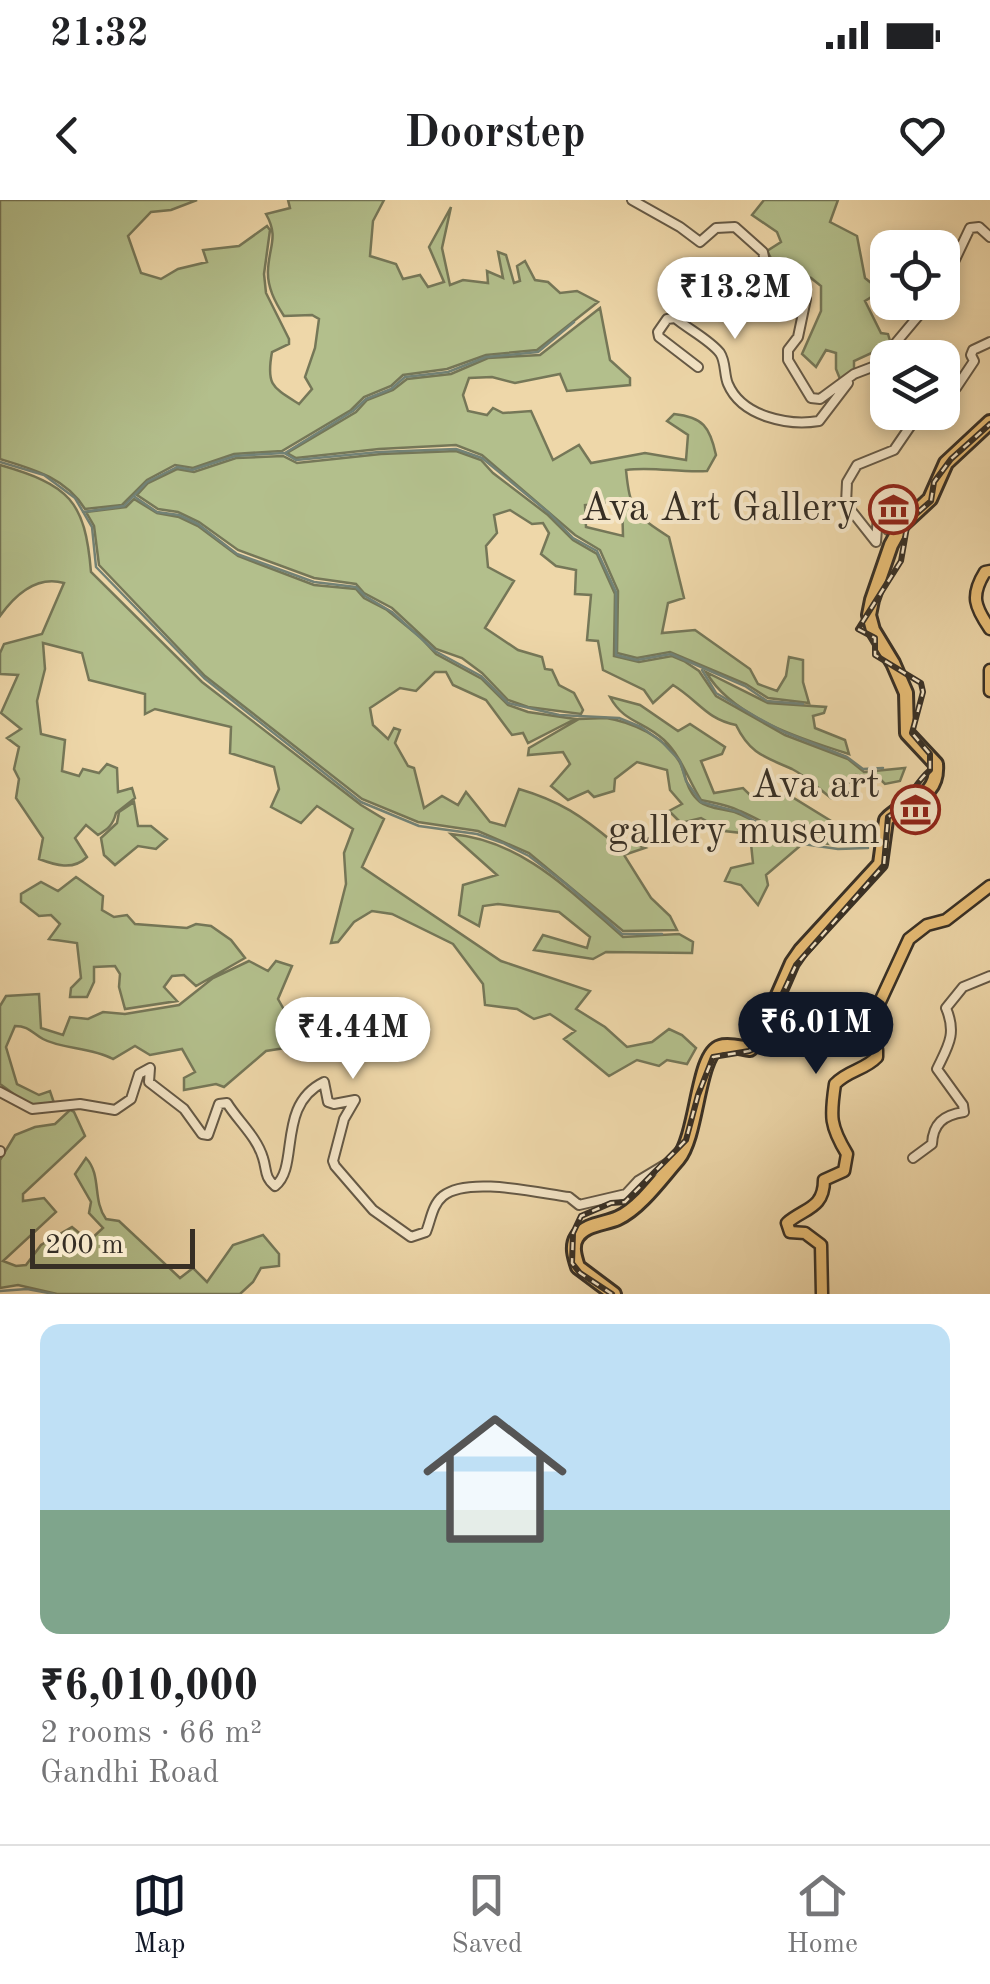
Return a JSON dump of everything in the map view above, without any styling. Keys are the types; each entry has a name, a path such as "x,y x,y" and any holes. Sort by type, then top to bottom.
{"highway":[{"path":"614,1294 578,1267 576,1237 625,1214 681,1155 693,1129 709,1055 715,1048 750,1048 757,1043 792,963 880,864 886,820 895,811 914,804 933,784 936,764 907,733 906,693 893,662 878,643 869,616 891,545 902,525 930,499 946,464 990,422"}],"main road":[{"path":"990,571 985,572 974,594 975,607 990,629"},
{"path":"990,670 990,691"},
{"path":"822,1294 821,1244 806,1233 790,1232 787,1223 813,1209 821,1199 824,1180 844,1171 847,1154 834,1137 832,1124 835,1084 848,1071 864,1067 877,1057 877,1050 865,1044 860,1033 878,1006 910,939 927,925 946,920 990,886"}],"street":[{"path":"632,200 700,242 716,228 735,227 763,252 767,271 776,280 804,290 806,299 798,337 788,350 788,360 811,398 820,399 854,374 870,368"},
{"path":"960,249 970,228 979,226 990,237"},
{"path":"704,341 694,364 658,337 658,332 667,320 675,318 719,352 729,388 751,410 798,424 819,421 856,375 870,373"},
{"path":"898,340 915,320"},
{"path":"960,381 974,362 974,350 990,342"},
{"path":"908,430 894,450 858,464 850,474 846,504 876,542 883,505 889,505 888,530 892,530 898,509 906,504 917,511"},
{"path":"914,1158 932,1144 934,1127 942,1119 964,1112 936,1069 952,1042 952,1024 946,1008 963,987 990,976"},
{"path":"0,1092 32,1109 80,1104 115,1110 131,1099 139,1074 150,1068 149,1082 154,1089 184,1109 202,1134 208,1135 220,1104 228,1103 250,1132 263,1156 266,1176 275,1186 283,1176 288,1140 300,1103 324,1082 328,1102 355,1100 344,1119 334,1166 372,1210 411,1237 426,1232 436,1204 452,1191 478,1186 569,1197 579,1204 594,1202 626,1194 652,1171 681,1155"}],"green space":[{"path":"0,200 197,200 171,210 151,212 128,236 141,273 161,279 178,269 207,262 203,250 239,246 267,226 270,230 264,274 266,293 289,339 289,344 272,352 271,378 277,389 299,404 312,389 305,377 319,319 312,315 284,316 270,288 268,270 273,235 266,214 290,208 288,200 384,200 373,221 370,256 396,264 403,279 420,275 428,287 444,282 429,247 451,207 442,248 450,285 463,280 488,283 487,271 503,278 498,252 506,255 514,283 520,281 517,266 525,261 535,280 548,282 560,293 577,291 598,302 537,350 486,355 447,369 403,375 282,451 234,454 193,468 175,465 147,480 122,505 85,509 58,482 0,459"},
{"path":"764,200 838,200 830,222 857,236 865,278 870,282 870,298 865,301 870,320 874,320 890,340 870,340 870,354 854,361 854,371 840,379 836,353 826,350 816,367 802,354 821,311 821,286 811,278 781,269 772,260 767,251 781,242 777,232 752,215"},
{"path":"600,308 610,360 630,378 630,385 567,391 560,374 515,383 492,377 469,378 463,395 468,411 487,415 493,408 503,413 531,411 553,460 579,445 591,463 645,453 686,460 688,435 667,421 674,414 704,425 716,455 707,471 626,470 636,511 669,537 684,598 668,603 662,633 695,630 750,669 758,684 777,691 786,676 789,657 803,660 803,682 809,703 768,698 746,684 670,652 637,658 617,653 618,591 600,550 575,535 482,455 456,445 296,458 287,453 356,412 367,400 393,390 407,379 451,374 488,358 540,355","holes":["622,501 623,536 586,527 585,505"]},
{"path":"456,451 481,460 573,540 597,554 615,594 614,656 639,662 672,656 684,661 699,671 716,696 785,735 848,759 864,772 905,768 900,781 885,784 878,777 856,775 854,781 839,786 831,798 797,772 759,753 736,725 710,714 673,685 653,703 644,690 603,670 598,641 587,640 591,595 575,594 576,570 556,566 541,554 549,533 543,523 532,524 510,510 494,515 497,533 486,546 488,567 514,581 485,628 518,650 542,657 545,669 552,670 559,685 574,693 583,710 581,714 528,707 508,700 482,673 462,658 436,649 392,608 364,593 356,584 314,578 238,550 199,522 178,512 158,509 137,495 148,483 177,469 194,472 236,458 283,456 297,463"},
{"path":"0,465 42,480 69,499 84,528 91,572 202,682 384,819 362,867 501,961 590,991 576,1009 627,1047 652,1042 669,1029 682,1035 696,1048 687,1064 667,1060 659,1066 637,1060 609,1076 564,1039 575,1031 550,1014 534,1019 517,1009 485,1005 483,984 453,944 392,914 372,911 354,922 338,942 331,943 346,884 344,853 353,829 317,806 301,823 271,807 279,789 274,767 230,753 231,727 155,709 145,714 145,694 89,680 82,653 43,643 45,669 37,701 41,734 65,740 62,771 79,776 83,769 99,773 107,764 117,768 118,792 132,788 135,798 116,813 112,824 102,833 98,835 86,825 75,838 87,857 82,861 64,866 39,859 43,838 16,798 19,779 14,769 19,747 7,738 21,729 1,713 18,675 0,674 0,653 4,644 42,634 64,583 35,584 0,616"},
{"path":"134,499 157,513 198,526 238,556 314,585 356,589 387,610 436,654 482,679 508,705 575,719 528,743 523,733 512,735 486,700 453,685 446,672 435,672 416,691 400,688 370,708 373,725 388,739 394,728 400,730 395,743 408,766 414,768 424,808 442,796 458,805 466,792 490,822 505,826 519,789 559,804 614,843 630,842 645,848 624,855 677,930 623,931 529,853 478,831 418,822 362,799 205,676 99,565 94,526 86,512 126,507"},
{"path":"706,672 768,703 826,707 824,713 813,716 815,728 845,740 849,754 750,714 718,688"},
{"path":"610,697 640,705 678,731 690,724 725,747 722,754 701,761 714,793 743,788 753,798 764,791 792,797 831,821 830,844 791,836 735,809 701,800 670,747 622,712"},
{"path":"606,718 637,727 673,752 700,802 745,816 800,846 766,875 768,885 758,905 741,885 725,881 731,868 753,863 750,834 724,831 701,818 681,823 669,811 682,804 670,790 667,770 637,762 615,779 614,791 594,797 588,791 568,800 551,786 570,764 563,752 528,755 529,748 579,719"},
{"path":"134,802 138,826 151,826 167,839 156,849 138,846 115,865 104,855 101,838 117,823 119,812"},
{"path":"451,834 477,838 523,857 623,937 679,934 693,942 692,953 606,952 593,959 534,950 543,935 587,948 590,937 559,912 498,904 483,906 479,926 459,915 463,885 497,875"},
{"path":"76,877 103,896 102,910 114,917 127,915 135,924 211,926 231,940 245,958 196,986 184,975 172,976 164,987 177,1001 125,1009 120,974 115,966 94,967 94,982 87,997 70,997 71,988 81,978 77,943 49,939 60,924 51,915 39,916 21,902 21,894 41,882 58,891"},
{"path":"249,961 268,971 276,961 292,966 278,999 304,1045 266,1051 224,1087 216,1084 184,1090 184,1078 195,1072 182,1049 150,1055 135,1046 113,1059 50,1042 15,1026 6,1047 17,1084 39,1095 50,1091 54,1103 29,1105 0,1084 0,1006 6,996 39,994 41,1028 63,1035 70,1017 88,1019 103,1012 125,1014 179,1005 213,978"},
{"path":"70,1110 85,1136 23,1194 23,1201 44,1198 56,1212 3,1261 26,1265 41,1245 72,1227 89,1241 103,1228 89,1213 91,1202 75,1174 86,1158 94,1172 99,1204 106,1219 119,1221 180,1278 193,1268 207,1282 233,1245 263,1235 279,1254 279,1266 261,1268 240,1294 57,1294 18,1285 0,1288 0,1160 15,1135 55,1124"}],"waterway":[{"path":"285,453 405,377 448,372 486,357 538,352 574,322"},
{"path":"83,512 124,506 147,482 177,467 192,470 235,456 284,453 296,460 456,449 482,458 573,538 597,551 616,592 616,655 637,660 671,654 745,686 767,701 803,704"},
{"path":"0,462 44,475 75,498 92,527 96,567 204,678 361,802 419,826 477,834 503,843 529,856 566,884 622,934 662,934"},
{"path":"135,497 157,512 179,515 198,524 237,554 314,582 356,587 392,612 435,651 481,676 508,703 559,715 619,718 641,727 680,761 686,781 701,802 739,812 782,837 803,844 868,848"},
{"path":"702,670 716,693 758,718 847,757 863,769 883,768"},
{"path":"0,1291 27,1289 54,1294"}],"railway":[{"path":"612,1294 580,1273 572,1263 573,1233 581,1216 611,1203 625,1202 686,1140 713,1057 758,1047 796,965 884,865 888,817 930,770 930,754 912,733 923,692 921,683 875,655 875,638 858,629 901,561 908,521 931,501 934,482 951,459 990,424"}],"place":[{"name":"Ava Art Gallery","path":"893,510"},
{"name":"Ava art gallery museum","path":"915,810"}]}
